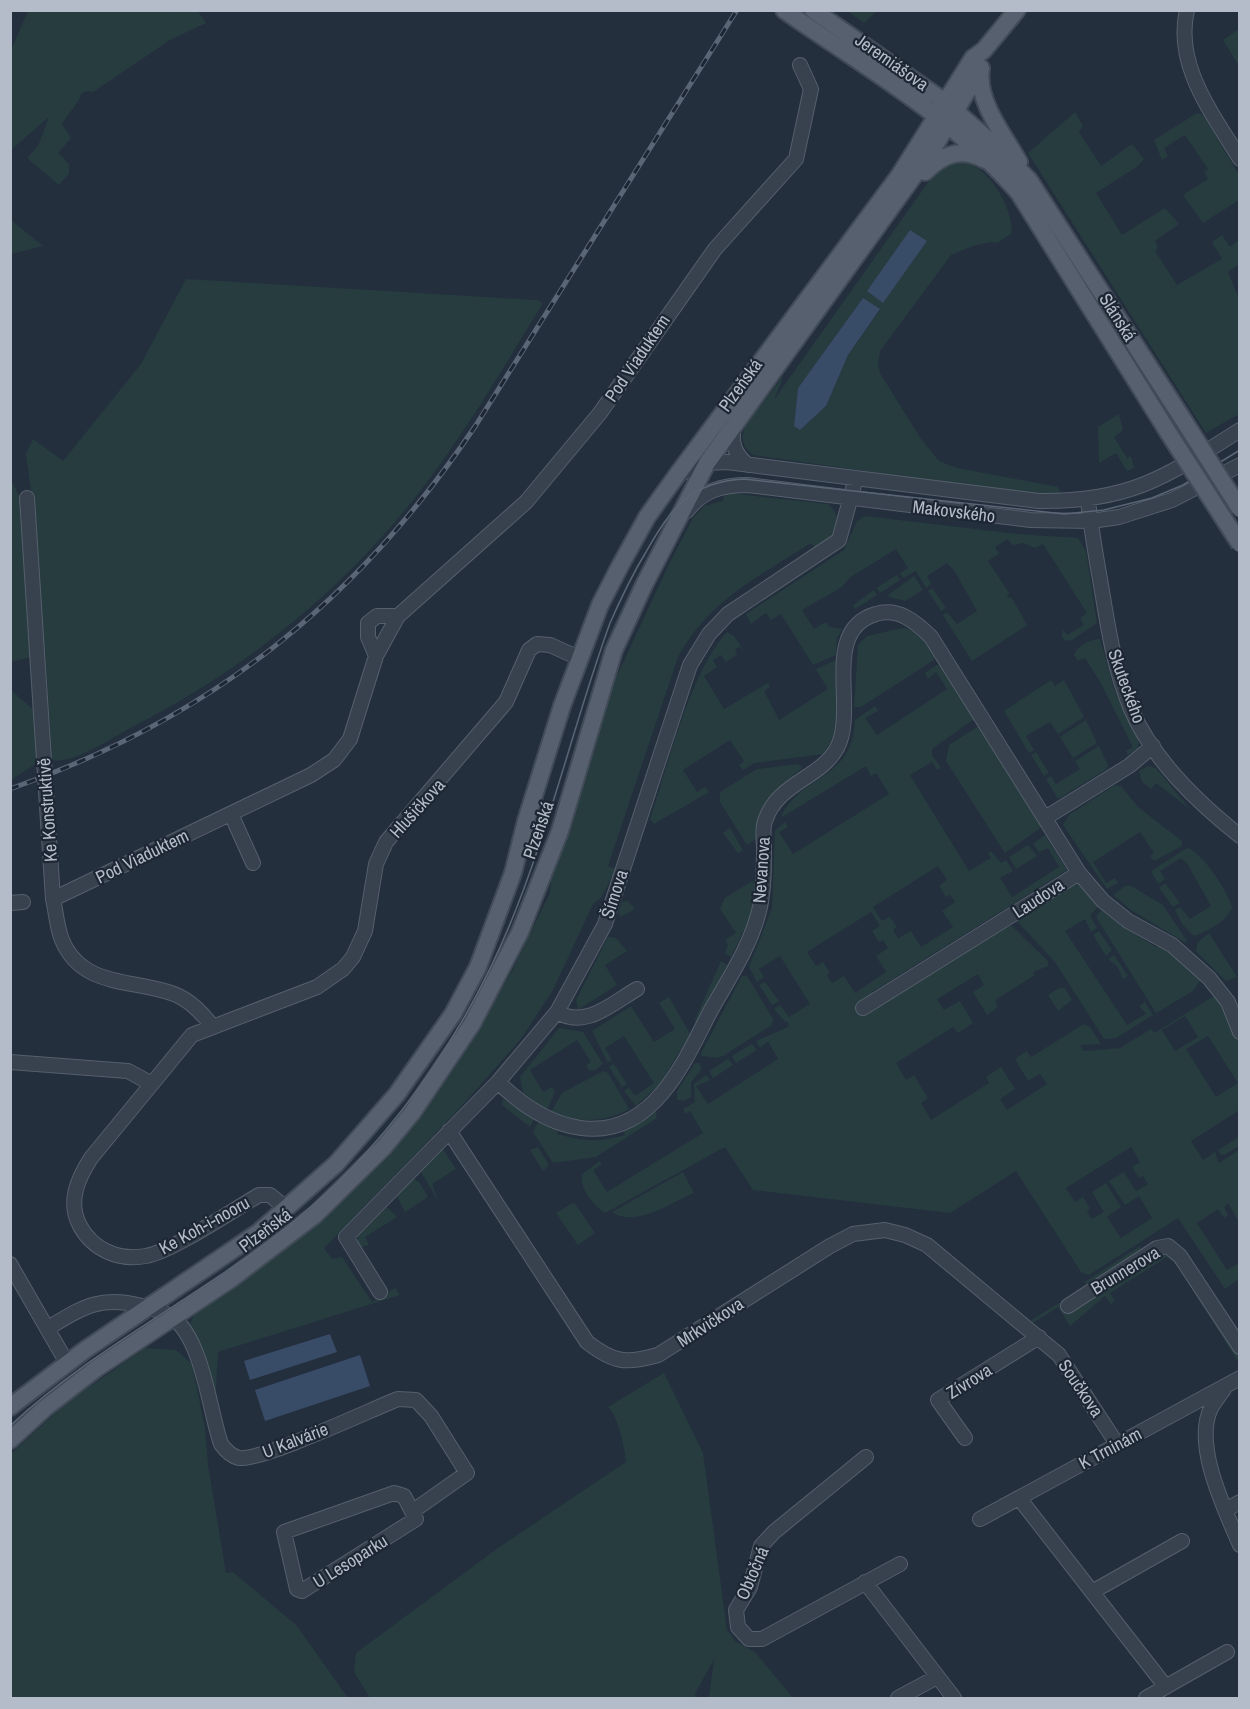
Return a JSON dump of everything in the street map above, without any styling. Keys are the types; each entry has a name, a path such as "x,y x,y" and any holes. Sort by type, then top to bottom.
{"main road":[{"name":"Jeremiášova","path":"784,10 946,114"},
{"name":"Jeremiášova","path":"813,10 946,114"},
{"name":"Plzeňská","path":"10,1440 45,1408 98,1368 276,1247 352,1181 412,1113 472,1024 520,932 551,853 614,650 707,463 893,205 946,114 973,58 984,50 1017,10"},
{"name":"Plzeňská","path":"10,1407 67,1363 226,1257 287,1209 336,1164 397,1094 458,1004 478,967 496,921 561,706 600,605 647,517 704,437 981,68 984,50"},
{"path":"981,68 979,81 985,99 1029,180"},
{"name":"Slánská","path":"946,114 1019,193 1239,544"},
{"name":"Slánská","path":"946,114 1029,180 1239,509"},
{"path":"893,205 936,160 945,155 967,154 992,164"}],"street":[{"path":"1187,10 1183,37 1185,56 1199,91 1239,159"},
{"name":"Pod Viaduktem","path":"53,899 311,775 334,760 350,740 376,656 398,616 526,502 600,413 715,249 796,159 811,89 800,65"},
{"path":"734,425 732,438 735,450 748,465"},
{"name":"Makovského","path":"677,475 707,463 748,465 1039,501 1088,500 1148,484 1178,470 1239,430"},
{"path":"704,437 707,463 711,473 723,486"},
{"name":"Makovského","path":"674,527 700,496 723,486 748,485 1031,520 1091,521 1119,517 1172,500 1239,465"},
{"name":"Šímova","path":"380,1292 346,1237 498,1082 557,1012 605,924 690,665 701,646 728,614 839,540 856,478"},
{"name":"Ke Konstruktivě","path":"27,498 53,899 61,939 79,964 104,979 175,994 197,1008 213,1027"},
{"name":"Skuteckého","path":"1088,500 1107,628 1118,674 1131,710 1173,773 1200,803 1239,836"},
{"name":"Nevanova","path":"498,1082 543,1118 583,1129 599,1129 629,1120 642,1113 665,1090 698,1035 748,940 760,908 764,823 784,790 825,763 837,749 843,730 843,666 847,640 864,618 877,613 892,612 910,619 931,637 1079,873"},
{"name":"Pod Viaduktem","path":"376,656 368,637 369,623 377,616 398,616"},
{"name":"Hlušičkova","path":"213,1027 317,987 343,969 353,957 365,931 376,864 386,842 506,702 529,650 537,644 550,645 581,658"},
{"path":"1045,818 1129,766 1153,746"},
{"path":"231,814 253,863"},
{"name":"Laudova","path":"863,1008 1079,873 1103,901 1128,921 1172,945 1209,978 1228,1002 1239,1032"},
{"path":"557,1012 570,1019 590,1017 637,989"},
{"name":"Ke Koh-i-nooru","path":"213,1027 192,1035 150,1083 76,1180 74,1209 87,1237 99,1248 115,1256 148,1256 223,1217 259,1195 270,1195 287,1209"},
{"path":"10,1062 128,1071 150,1083"},
{"name":"Mrkvičkova","path":"449,1131 587,1342 617,1361 633,1362 658,1355 830,1246 853,1234 873,1230 905,1235 927,1245 1039,1337"},
{"name":"Brunnerova","path":"1068,1306 1157,1248 1168,1246 1180,1256 1239,1347"},
{"path":"10,1264 67,1363"},
{"path":"48,1328 76,1311 104,1300 148,1308 174,1318"},
{"name":"U Kalvárie","path":"174,1318 183,1330 201,1370 221,1444 227,1452 237,1457 263,1454 398,1399"},
{"name":"Zívrova","path":"964,1438 938,1400 1039,1337"},
{"name":"Součkova","path":"1039,1337 1059,1355 1072,1371 1117,1444"},
{"name":"K Trninám","path":"980,1519 1239,1378"},
{"path":"1226,1387 1211,1409 1207,1443 1209,1463 1239,1545"},
{"name":"U Lesoparku","path":"398,1399 412,1398 422,1404 467,1472 465,1477 413,1511"},
{"name":"Obtočná","path":"865,1582 757,1641 745,1636 738,1627 735,1616 750,1587 761,1546 774,1532 866,1457"},
{"name":"U Lesoparku","path":"394,1493 404,1496 413,1511 416,1520 302,1591 297,1589 284,1532 394,1493"},
{"path":"1019,1498 1166,1687"},
{"path":"1225,1510 1239,1502"},
{"path":"1225,1510 1239,1518"},
{"path":"1092,1592 1182,1541"},
{"path":"900,1564 865,1582 954,1698"},
{"path":"1146,1698 1227,1652"},
{"path":"898,1698 937,1677"}],"green space":[{"path":"165,10 168,13 198,11 206,23 170,40 93,92 86,91 81,94 62,124 71,138 58,153 69,164 69,174 59,185 27,158 38,146 49,117 11,150 11,50 28,11"},
{"path":"847,11 877,11 864,23"},
{"path":"1239,29 1239,66 1223,40"},
{"path":"1075,112 1083,126 1079,132 1101,166 1132,144 1144,159 1138,166 1096,193 1122,235 1165,208 1179,224 1155,241 1158,248 1155,251 1177,285 1222,259 1212,242 1222,235 1230,247 1239,240 1239,264 1228,272 1239,299 1239,414 1206,433 1028,153"},
{"path":"1197,113 1203,115 1239,175 1239,200 1203,223 1183,195 1208,179 1204,172 1208,169 1185,135 1164,148 1168,156 1162,160 1154,140"},
{"path":"961,160 981,171 990,179 1004,200 1012,233 997,243 990,242 973,246 951,255 880,351 878,365 880,373 921,439 939,461 957,468 1058,487 1061,496 1039,496 753,455 744,445 743,434 746,425 784,375 774,400 936,172","holes":["910,230 926,242 883,303","863,298 880,310 848,355 826,406 800,430 794,425 798,388"]},
{"path":"11,220 43,246 11,254"},
{"path":"186,279 537,300 543,303 473,416 427,482 397,520 331,589 257,650 176,703 82,754 52,760 45,647 31,657 11,662 10,478 26,509 31,491 26,454 33,439 63,461 141,364"},
{"path":"1119,414 1123,430 1114,437 1127,458 1131,456 1134,468 1127,471 1116,453 1099,463 1098,427"},
{"path":"724,494 828,504 837,517 836,529 833,535 816,550 811,543 736,591 705,620 691,637 678,657 608,866 616,869 601,898 593,904 553,990 521,1039 457,1111 324,1248 332,1259 342,1257 372,1302 395,1288 400,1295 218,1352 215,1405 189,1326 196,1311 270,1260 323,1217 435,1092 473,1038 512,971 550,893 552,869 608,695 670,562 693,518 704,506 723,501"},
{"path":"865,516 1017,534 1078,538 1086,551 1097,623 1072,640 1066,641 1062,637 1063,629 1067,635 1084,625 1080,618 1087,613 1043,544 1035,548 1024,543 1012,545 1008,539 995,547 999,554 988,561 1009,593 1007,597 1012,598 1027,625 972,661 943,615 947,612 957,624 977,611 954,570 947,563 927,576 931,584 926,588 916,571 903,578 900,573 908,568 896,549 849,578 842,587 802,610 814,629 826,622 829,627 842,629 837,638 836,655 813,665 781,614 771,620 766,613 751,624 746,614 844,550 857,521"},
{"path":"897,575 900,580 880,593 876,588"},
{"path":"914,576 923,590 905,601 887,596"},
{"path":"932,588 946,608 941,611 928,591"},
{"path":"874,590 877,595 855,609 853,605"},
{"path":"902,628 913,631 922,638 935,657 934,660 861,707 854,707 858,645 867,636"},
{"path":"727,632 734,636 744,651 740,647 735,649 737,655 726,662 721,655 713,660 717,667 704,676 724,709 768,683 770,687 764,691 779,720 828,689 816,669 836,660 837,709 830,744 823,754 755,763 743,770 739,765 744,761 730,740 683,770 697,792 705,787 709,792 654,824 650,819 681,721 702,671"},
{"path":"1100,639 1115,692 1139,743 1137,748 1128,755 1126,751 1133,747 1102,685 1085,658 1078,661 1074,655 1085,644"},
{"path":"940,665 974,719 932,749 932,755 941,768 937,770 932,762 910,775 969,871 991,858 988,853 991,851 1001,863 1006,860 1013,871 1000,878 1012,897 1059,867 1048,848 1039,852 1033,844 1045,835 1067,870 872,992 872,997 861,1006 867,1014 894,997 899,989 967,946 979,944 1008,926 1012,926 1048,961 1048,966 1033,972 1035,975 995,1000 998,1007 987,1015 973,992 984,985 978,974 937,999 944,1010 960,1001 973,1023 958,1033 953,1027 896,1063 906,1080 914,1075 928,1098 921,1103 931,1120 989,1083 986,1077 1001,1067 1015,1089 1000,1099 1007,1110 1047,1084 1040,1074 1028,1081 1015,1059 1027,1051 1031,1057 1084,1024 1090,1027 1101,1044 1080,1045 1084,1051 1120,1048 1151,1029 1154,1033 1217,994 1239,1042 1239,1113 1238,1111 1191,1141 1203,1160 1215,1152 1219,1163 1239,1150 1239,1222 1228,1203 1224,1207 1228,1215 1224,1218 1218,1209 1197,1223 1227,1270 1239,1263 1239,1279 1225,1289 1178,1218 1089,1275 1081,1272 1016,1171 950,1213 753,1190 725,1147 605,1213 596,1206 585,1191 582,1174 600,1161 602,1164 593,1170 607,1192 703,1133 690,1111 685,1114 683,1109 695,1102 694,1084 706,1075 710,1080 696,1086 708,1104 778,1059 768,1041 760,1048 756,1041 788,1027 789,1023 784,1021 774,1009 780,1005 789,1017 810,1004 780,956 759,969 764,977 757,982 749,967 772,908 775,831 785,822 788,827 779,832 793,854 889,794 876,773 871,776 866,766 782,817 792,800 837,765 846,754 852,740 855,720 875,706 878,711 865,718 877,735 947,689 936,672 928,679 925,673","holes":["938,866 947,880 939,886 946,897 950,895 955,902 942,911 953,927 921,947 911,931 898,938 893,930 897,927 890,917 882,921 873,907","871,912 880,926 872,931 879,942 883,940 888,948 876,956 886,972 855,993 844,976 832,983 827,975 830,973 823,962 816,966 807,952","1185,1016 1198,1037 1175,1051 1162,1030","1208,1036 1238,1083 1216,1097 1186,1049","1131,1147 1140,1162 1132,1167 1139,1178 1143,1176 1148,1184 1136,1191 1124,1172 1109,1181 1125,1205 1139,1196 1152,1218 1121,1238 1107,1217 1121,1207 1106,1183 1092,1192 1104,1212 1092,1219 1087,1211 1090,1208 1083,1197 1075,1202 1066,1188"]},
{"path":"1051,680 1055,686 1064,680 1084,717 1058,734 1050,722 1026,736 1034,750 1029,753 1004,711"},
{"path":"10,689 37,713 40,761 11,780"},
{"path":"1086,720 1097,743 1073,758 1060,737"},
{"path":"979,726 1042,827 1005,853 946,761 949,745"},
{"path":"1099,746 1108,765 1107,769 1058,799 1046,779 1051,776 1056,784 1080,769 1075,761"},
{"path":"1036,752 1049,773 1044,776 1031,755"},
{"path":"798,764 803,768 777,789 760,816 756,839 747,845 720,802 720,792 757,769"},
{"path":"1148,766 1156,768 1190,809 1156,783 1151,789 1142,782 1139,771"},
{"path":"1115,785 1121,786 1138,807 1182,841 1182,846 1154,861 1150,856 1154,853 1140,832 1093,862 1106,883 1115,878 1118,883 1107,889 1063,825 1069,815"},
{"path":"730,828 743,850 738,853 723,833"},
{"path":"1028,845 1037,856 1016,869 1009,857"},
{"path":"1187,848 1200,856 1214,873 1232,907 1222,921 1194,936 1182,924 1175,910 1180,907 1190,919 1211,906 1188,865 1181,858 1160,871 1165,879 1158,884 1151,871"},
{"path":"752,881 756,884 751,916 731,957 725,953 728,945 725,940 736,933 720,909 725,898"},
{"path":"1078,883 1098,907 1090,915 1097,928 1091,932 1085,919 1065,931 1127,1025 1146,1014 1139,1006 1145,1002 1153,1015 1116,1038 1104,1039 1055,962 1017,921"},
{"path":"1165,883 1180,903 1173,907 1159,888"},
{"path":"1125,886 1131,886 1163,905 1187,941 1186,943 1131,910 1113,895"},
{"path":"628,901 635,909 620,917 618,913 622,902"},
{"path":"1101,910 1120,925 1156,947 1163,945 1202,978 1193,991 1156,1013 1096,917"},
{"path":"1099,931 1112,950 1106,956 1093,935"},
{"path":"1209,933 1237,977 1226,981 1196,951 1198,942"},
{"path":"608,937 616,938 627,951 605,965 617,985 578,1010 576,1000"},
{"path":"1114,955 1128,976 1123,979 1117,966 1108,959"},
{"path":"721,961 727,965 697,1022 694,1022"},
{"path":"742,976 747,976 773,1019 772,1025 723,1056 716,1058 702,1056 701,1053"},
{"path":"765,982 779,1001 772,1005 759,985"},
{"path":"1059,988 1065,988 1072,1000 1058,1011 1048,995"},
{"path":"669,997 690,1034 660,1084 636,1106 624,1091 629,1088 635,1096 654,1083 624,1036 605,1048 612,1060 608,1063 592,1031 631,1006 654,1042 675,1029 659,1003"},
{"path":"559,1028 583,1032 603,1064 594,1071 589,1070 586,1065 591,1062 577,1040 530,1070 543,1092 552,1087 555,1092 548,1108 545,1109 523,1093 520,1077"},
{"path":"752,1044 757,1050 736,1063 732,1056"},
{"path":"728,1059 733,1065 713,1078 709,1071"},
{"path":"695,1063 699,1063 702,1069 691,1082 691,1097 684,1101 677,1100 677,1091"},
{"path":"614,1064 627,1084 622,1087 609,1067"},
{"path":"603,1071 608,1073 629,1109 611,1117 590,1120 560,1116 551,1112 562,1093"},
{"path":"503,1099 534,1119 530,1127 502,1105"},
{"path":"655,1110 657,1118 596,1157 553,1163 533,1132 538,1122 558,1130 557,1134 582,1140 606,1139 625,1135 622,1128"},
{"path":"1239,1137 1239,1146 1224,1155 1220,1154 1218,1150"},
{"path":"538,1147 549,1165 543,1171 530,1150"},
{"path":"443,1149 456,1169 432,1184 439,1202 421,1172"},
{"path":"683,1172 694,1193 642,1216 621,1216 612,1212"},
{"path":"414,1179 420,1183 428,1197 405,1212 397,1196"},
{"path":"574,1202 595,1233 578,1245 556,1213"},
{"path":"387,1207 397,1217 365,1237 369,1245 360,1247 357,1242 358,1236"},
{"path":"1140,1246 1140,1251 1096,1284 1083,1283"},
{"path":"1162,1252 1169,1254 1181,1264 1238,1354 1239,1363 1176,1264 1167,1257 1110,1293 1115,1301 1111,1304 1105,1296 1070,1326 1058,1307 1033,1323 1031,1320 1064,1300 1070,1307"},
{"path":"145,1348 176,1350 192,1364 205,1428 208,1465 226,1573 233,1572 297,1626 348,1698 11,1698 11,1454 64,1405"},
{"path":"664,1373 703,1453 727,1630 735,1641 755,1652 793,1698 709,1698 714,1659 695,1694 696,1698 370,1698 354,1672 356,1653 498,1548 626,1462 618,1424 608,1407"}],"water":[{"path":"910,230 927,241 883,303 867,291"},
{"path":"863,298 880,309 848,355 826,406 800,430 794,426 798,388"},
{"path":"330,1334 337,1352 250,1380 244,1361"},
{"path":"360,1355 370,1386 265,1421 255,1390"}],"tram line":[{"path":"10,1426 78,1370 227,1271 298,1218 370,1148 432,1069 459,1027 483,983 523,891 610,623 631,578 655,536 684,500 709,485 744,479 1064,514 1104,510 1152,498 1183,485 1240,450"}],"railway":[{"path":"10,789 83,760 151,727 215,689 274,646 330,599 382,546 430,488 476,425 737,10"}]}
